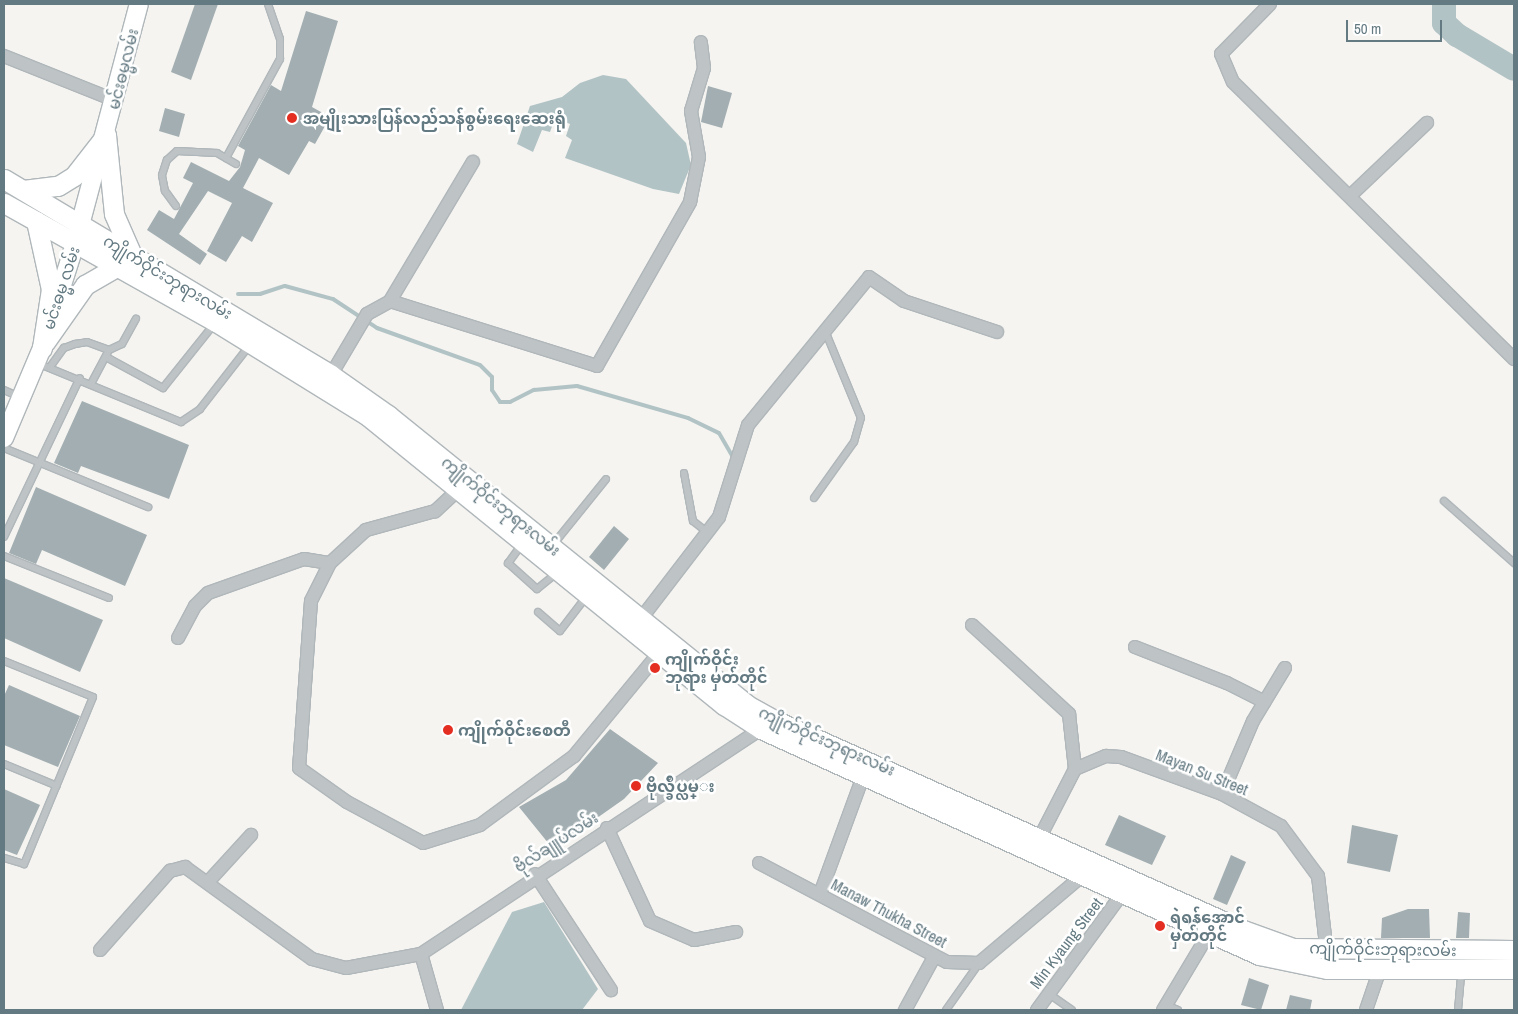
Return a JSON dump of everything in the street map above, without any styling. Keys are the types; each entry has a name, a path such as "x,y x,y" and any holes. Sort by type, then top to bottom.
{"main road":[{"name":"မင်းဓမ္မလမ်း","path":"106,135 140,4"},
{"path":"23,190 58,186 74,176 106,135"},
{"path":"106,135 114,214 132,255"},
{"name":"မင်းဓမ္မ လမ်း","path":"4,438 21,398 42,359 106,135"},
{"name":"ကျိုက်ဝိုင်းဘုရားလမ်း","path":"4,179 132,255 328,382 524,542 548,553 559,571 659,653 761,729 866,767"},
{"name":"ကျိုက်ဝိုင်းဘုရားလမ်း","path":"4,203 251,343 388,415 548,553 640,620 747,705 866,767 1128,887 1293,948 1327,950 1514,950"},
{"path":"36,221 51,288 42,359"},
{"path":"42,359 84,285 116,267"},
{"name":"ကျိုက်ဝိုင်းဘုရားလမ်း","path":"1037,845 1083,875 1128,887 1209,933 1259,955 1327,969 1514,969"}],"street":[{"path":"1270,4 1221,54 1233,82 1351,195 1514,359"},
{"path":"390,300 596,366 690,202 699,157 691,111 704,68 700,42"},
{"path":"4,56 114,100"},
{"path":"1351,195 1427,123"},
{"path":"328,382 366,314 390,300 473,162"},
{"path":"640,620 719,517 748,425 871,277 904,301 997,332"},
{"path":"459,489 435,511 366,530 330,563 311,601 299,768 347,802 423,843 480,825 574,756 659,653"},
{"path":"178,638 195,606 208,593 304,559 330,563"},
{"path":"972,625 1065,706 1075,769 1037,845"},
{"path":"1135,647 1227,683 1265,702"},
{"path":"1222,794 1265,702 1285,668"},
{"name":"ဗိုလ်ချူပ်လမ်း","path":"421,954 535,874 761,729"},
{"name":"Mayan Su Street","path":"1075,769 1106,756 1121,757 1222,794 1281,826 1318,876 1327,950 1327,969"},
{"path":"820,894 866,767"},
{"path":"607,828 650,921 694,940 736,932"},
{"path":"208,882 251,835"},
{"name":"Manaw Thukha Street","path":"759,863 809,893 820,894 934,957 946,962 980,961"},
{"path":"100,950 170,871 185,867 312,959 346,968 421,954 437,1010"},
{"path":"535,874 611,990"},
{"path":"980,961 1083,875"},
{"name":"Min Kyaung Street","path":"1037,1010 1128,887"},
{"path":"1165,1008 1209,933"},
{"path":"905,1010 934,957"},
{"path":"1366,1010 1380,969"}],"lane":[{"path":"226,158 280,59 280,39 268,4"},
{"path":"176,206 164,191 162,175 167,160 177,151 196,150 226,158 236,164"},
{"path":"92,382 109,350 122,344 136,319"},
{"path":"106,357 163,388 216,322"},
{"path":"814,498 854,442 861,418 826,332"},
{"path":"42,359 64,348 87,342 109,350"},
{"path":"42,359 80,378 181,422 188,421 251,343"},
{"path":"4,537 35,464 80,378"},
{"path":"4,390 21,398"},
{"path":"4,448 35,464 148,507"},
{"path":"684,473 693,521 708,532"},
{"path":"548,553 606,479"},
{"path":"1444,501 1514,563"},
{"path":"524,542 508,563 510,568 537,589 559,571"},
{"path":"4,556 109,598"},
{"path":"538,612 560,631 588,595"},
{"path":"4,661 94,697 24,864 4,858"},
{"path":"4,764 57,786"},
{"path":"946,1010 980,961"},
{"path":"1458,1010 1461,968"},
{"path":"1048,993 1072,1010"},
{"path":"1165,1008 1178,1010"}],"shaded area":[{"path":"603,75 626,79 686,143 691,165 679,194 653,189 565,158 572,140 566,136 570,124 555,118 550,132 542,130 533,152 517,144 530,106 562,97 580,83"},
{"path":"544,902 598,989 582,1010 461,1010 512,912"}],"building":[{"path":"195,4 218,4 191,80 171,72"},
{"path":"306,11 338,21 312,107 330,117 315,144 309,141 289,175 259,158 243,188 273,203 252,242 242,236 226,262 207,251 232,203 208,191 179,234 207,254 200,265 147,230 159,210 174,219 193,183 183,178 191,162 229,181 240,167 245,150 238,146 271,85 281,91"},
{"path":"708,86 732,93 722,128 701,122"},
{"path":"165,108 185,114 179,137 159,131"},
{"path":"82,401 189,445 169,499 81,466 78,473 54,463"},
{"path":"36,487 147,535 125,586 42,550 36,564 9,553"},
{"path":"614,526 629,539 604,570 589,557"},
{"path":"4,578 103,620 80,672 4,638"},
{"path":"9,685 80,716 58,767 4,745 4,696"},
{"path":"610,729 658,763 624,799 553,849 519,807 566,780"},
{"path":"4,789 40,805 17,855 4,850"},
{"path":"1119,815 1166,836 1152,865 1105,845"},
{"path":"1352,825 1398,835 1390,872 1347,863"},
{"path":"1231,855 1246,862 1227,905 1213,899"},
{"path":"1408,909 1429,909 1430,938 1381,938 1382,918"},
{"path":"1458,912 1470,913 1469,938 1456,938"},
{"path":"1249,978 1269,985 1261,1010 1241,1005"},
{"path":"1290,995 1312,1000 1310,1010 1286,1010"}],"waterway":[{"path":"1444,4 1444,23 1457,35 1514,69"},
{"path":"238,294 260,294 285,286 333,299 377,328 480,365 492,377 492,390 500,402 510,402 534,390 577,386 688,418 719,433 733,457"}],"place":[{"name":"အမျိုးသားပြန်လည်သန်စွမ်းရေးဆေးရုံ","path":"292,118"},
{"name":"ကျိုက်ဝိုင်း ဘုရား မှတ်တိုင်","path":"655,668"},
{"name":"ကျိုက်ဝိုင်းစေတီ","path":"448,730"},
{"name":"ဗိုလ္ခ်ဳပ္လမ္း","path":"636,786"},
{"name":"ရဲရန်အောင် မှတ်တိုင်","path":"1160,926"}]}
